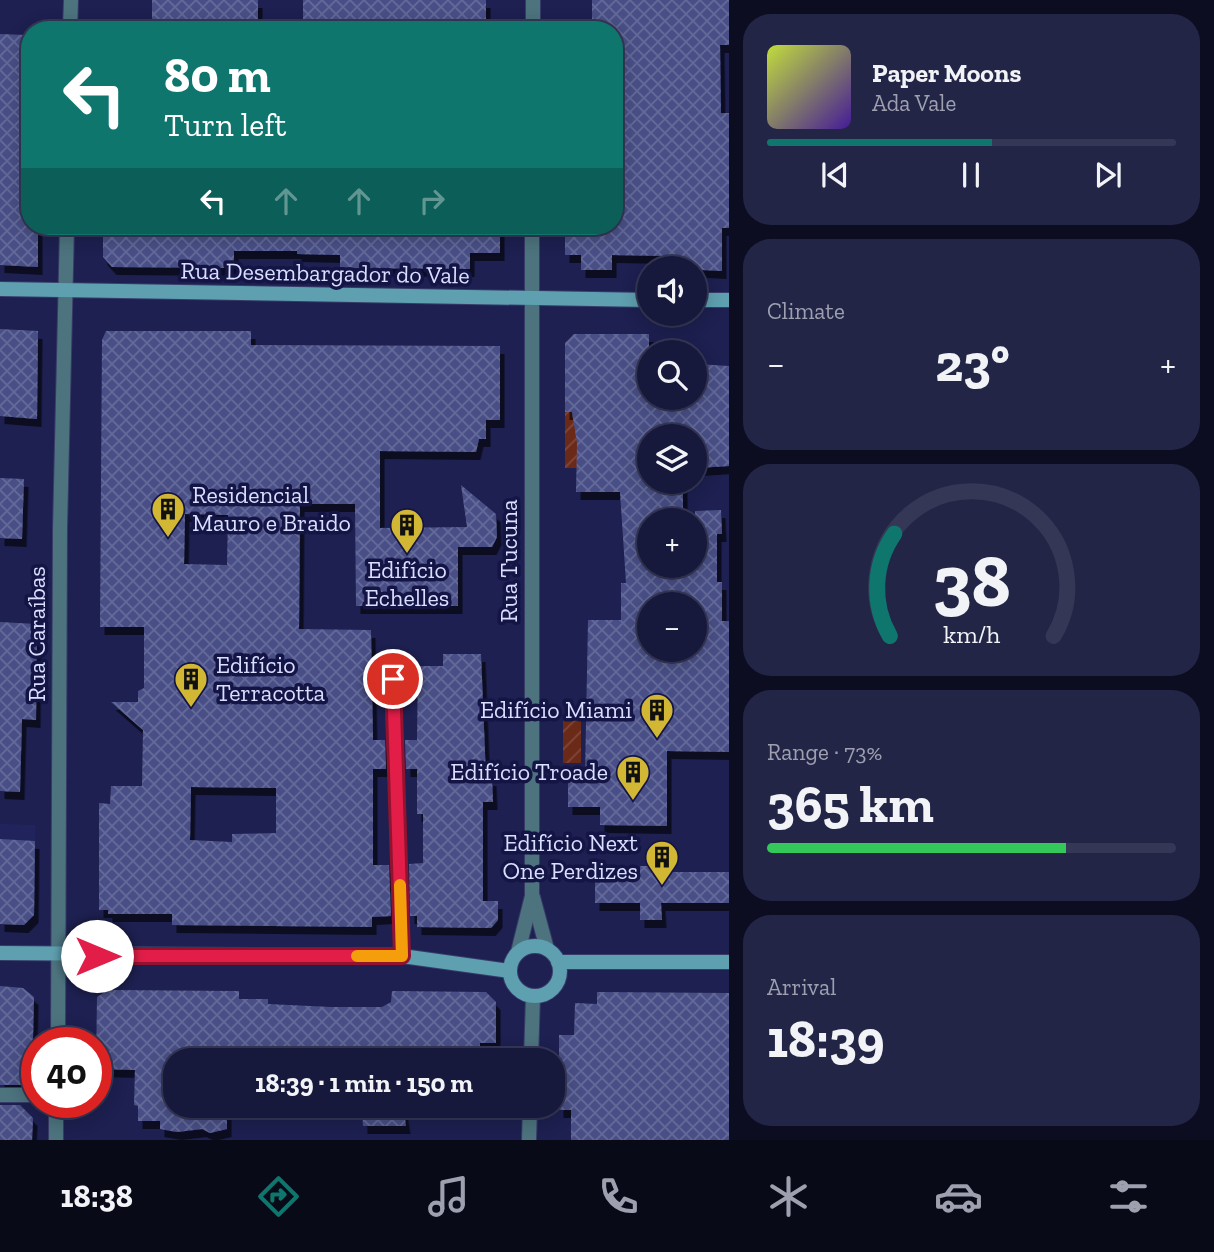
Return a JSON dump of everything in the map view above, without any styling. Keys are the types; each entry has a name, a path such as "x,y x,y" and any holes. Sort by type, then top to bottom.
{"street":[{"path":"70,21 71,0"},
{"path":"533,0 533,21"},
{"name":"Rua Caraíbas","path":"58,1027 60,529 66,235"},
{"name":"Rua Tucuna","path":"518,952 532,896 532,235"},
{"name":"Rua Desembargador do Vale","path":"0,289 637,300"},
{"path":"707,300 729,300"},
{"path":"393,679 402,956"},
{"name":"Rua Tucuna","path":"532,896 547,949"},
{"path":"527,947 547,949 558,962 560,971 555,986 548,992 533,996 518,989 510,971 518,952 527,947"},
{"path":"0,953 402,956 510,971"},
{"path":"558,962 729,962"},
{"path":"531,1048 533,996"},
{"path":"0,1095 21,1095"},
{"path":"56,1118 56,1140"},
{"path":"529,1140 530,1118"}],"shaded area":[{"path":"565,412 578,412 577,468 565,468"},
{"path":"563,716 581,716 581,763 563,763"},
{"path":"0,824 35,825 35,841 0,840"}],"building":[{"path":"152,0 258,0 258,21 152,21"},
{"path":"303,0 486,0 486,21 303,21"},
{"path":"592,0 729,0 729,45 720,45 721,113 729,113 729,228 722,228 722,271 707,270 707,256 612,255 612,270 581,270 581,255 565,255 565,235 623,235 623,21 592,21"},
{"path":"0,34 21,35 21,235 38,235 38,267 0,265"},
{"path":"103,235 500,235 500,253 470,253 470,269 340,268 340,255 297,254 297,251 234,251 234,268 112,267 103,257"},
{"path":"0,329 38,331 37,419 0,416"},
{"path":"106,331 251,331 251,345 500,346 500,420 486,420 486,439 479,439 476,452 380,451 380,528 467,527 461,485 496,514 497,537 492,547 458,547 458,606 356,606 355,504 300,504 299,629 371,630 373,740 385,740 386,769 373,769 373,865 389,865 391,916 372,917 372,927 172,925 172,914 108,914 108,910 99,910 99,803 110,804 111,786 142,786 143,730 111,702 138,702 138,691 144,688 144,627 100,627 102,340","holes":["185,514 228,515 227,565 184,564","191,787 276,788 276,833 232,834 232,842 190,840"]},
{"path":"574,334 649,334 649,340 637,340 637,410 707,410 707,365 729,366 729,466 707,467 707,424 637,424 637,494 683,494 683,508 637,508 637,578 707,578 707,511 721,510 722,534 717,534 717,582 722,582 722,621 729,621 729,752 667,751 667,826 600,825 600,807 568,807 568,775 585,776 588,620 621,620 621,583 626,583 620,492 576,492 577,443 572,412 565,412 565,343"},
{"path":"0,478 24,479 22,539 0,538"},
{"path":"0,622 37,624 36,720 22,719 20,792 0,791"},
{"path":"443,654 481,654 486,778 492,778 493,802 483,802 483,901 498,901 498,920 491,928 417,927 417,916 410,916 409,864 423,863 423,814 417,814 417,769 406,769 405,740 417,740 418,666 443,666"},
{"path":"0,839 35,841 34,915 24,925 0,924"},
{"name":"Edifício Next One Perdizes","path":"640,866 661,866 661,872 729,872 729,903 661,903 662,920 640,920 640,903 595,903 595,872 640,872"},
{"path":"0,986 23,988 34,997 33,1027 21,1027 21,1085 0,1085"},
{"path":"108,990 239,991 239,999 268,999 268,1004 382,1007 391,1002 392,991 486,992 496,1002 496,1043 480,1043 480,1048 163,1048 163,1118 227,1118 227,1129 210,1133 202,1129 177,1132 160,1129 160,1121 138,1121 138,1106 134,1105 135,1070 112,1069 112,1027 97,1027 97,997"},
{"path":"597,992 729,993 729,1140 571,1140 571,1110 565,1110 565,1048 559,1048 559,1035 574,1035 575,1003 597,1004"},
{"path":"0,1105 20,1105 21,1118 33,1118 32,1140 0,1140"},
{"path":"363,1118 405,1118 406,1126 363,1126"}],"slow traffic":[{"path":"357,956 402,956 400,885"}],"place":[{"name":"Residencial Mauro e Braido","path":"168,539"},
{"name":"Edifício Echelles","path":"407,555"},
{"name":"Edifício Terracotta","path":"191,709"},
{"name":"Edifício Miami","path":"657,740"},
{"name":"Edifício Troade","path":"633,802"},
{"name":"Edifício Next One Perdizes","path":"662,887"}],"route":[{"path":"97,956 402,956 393,679"}]}
